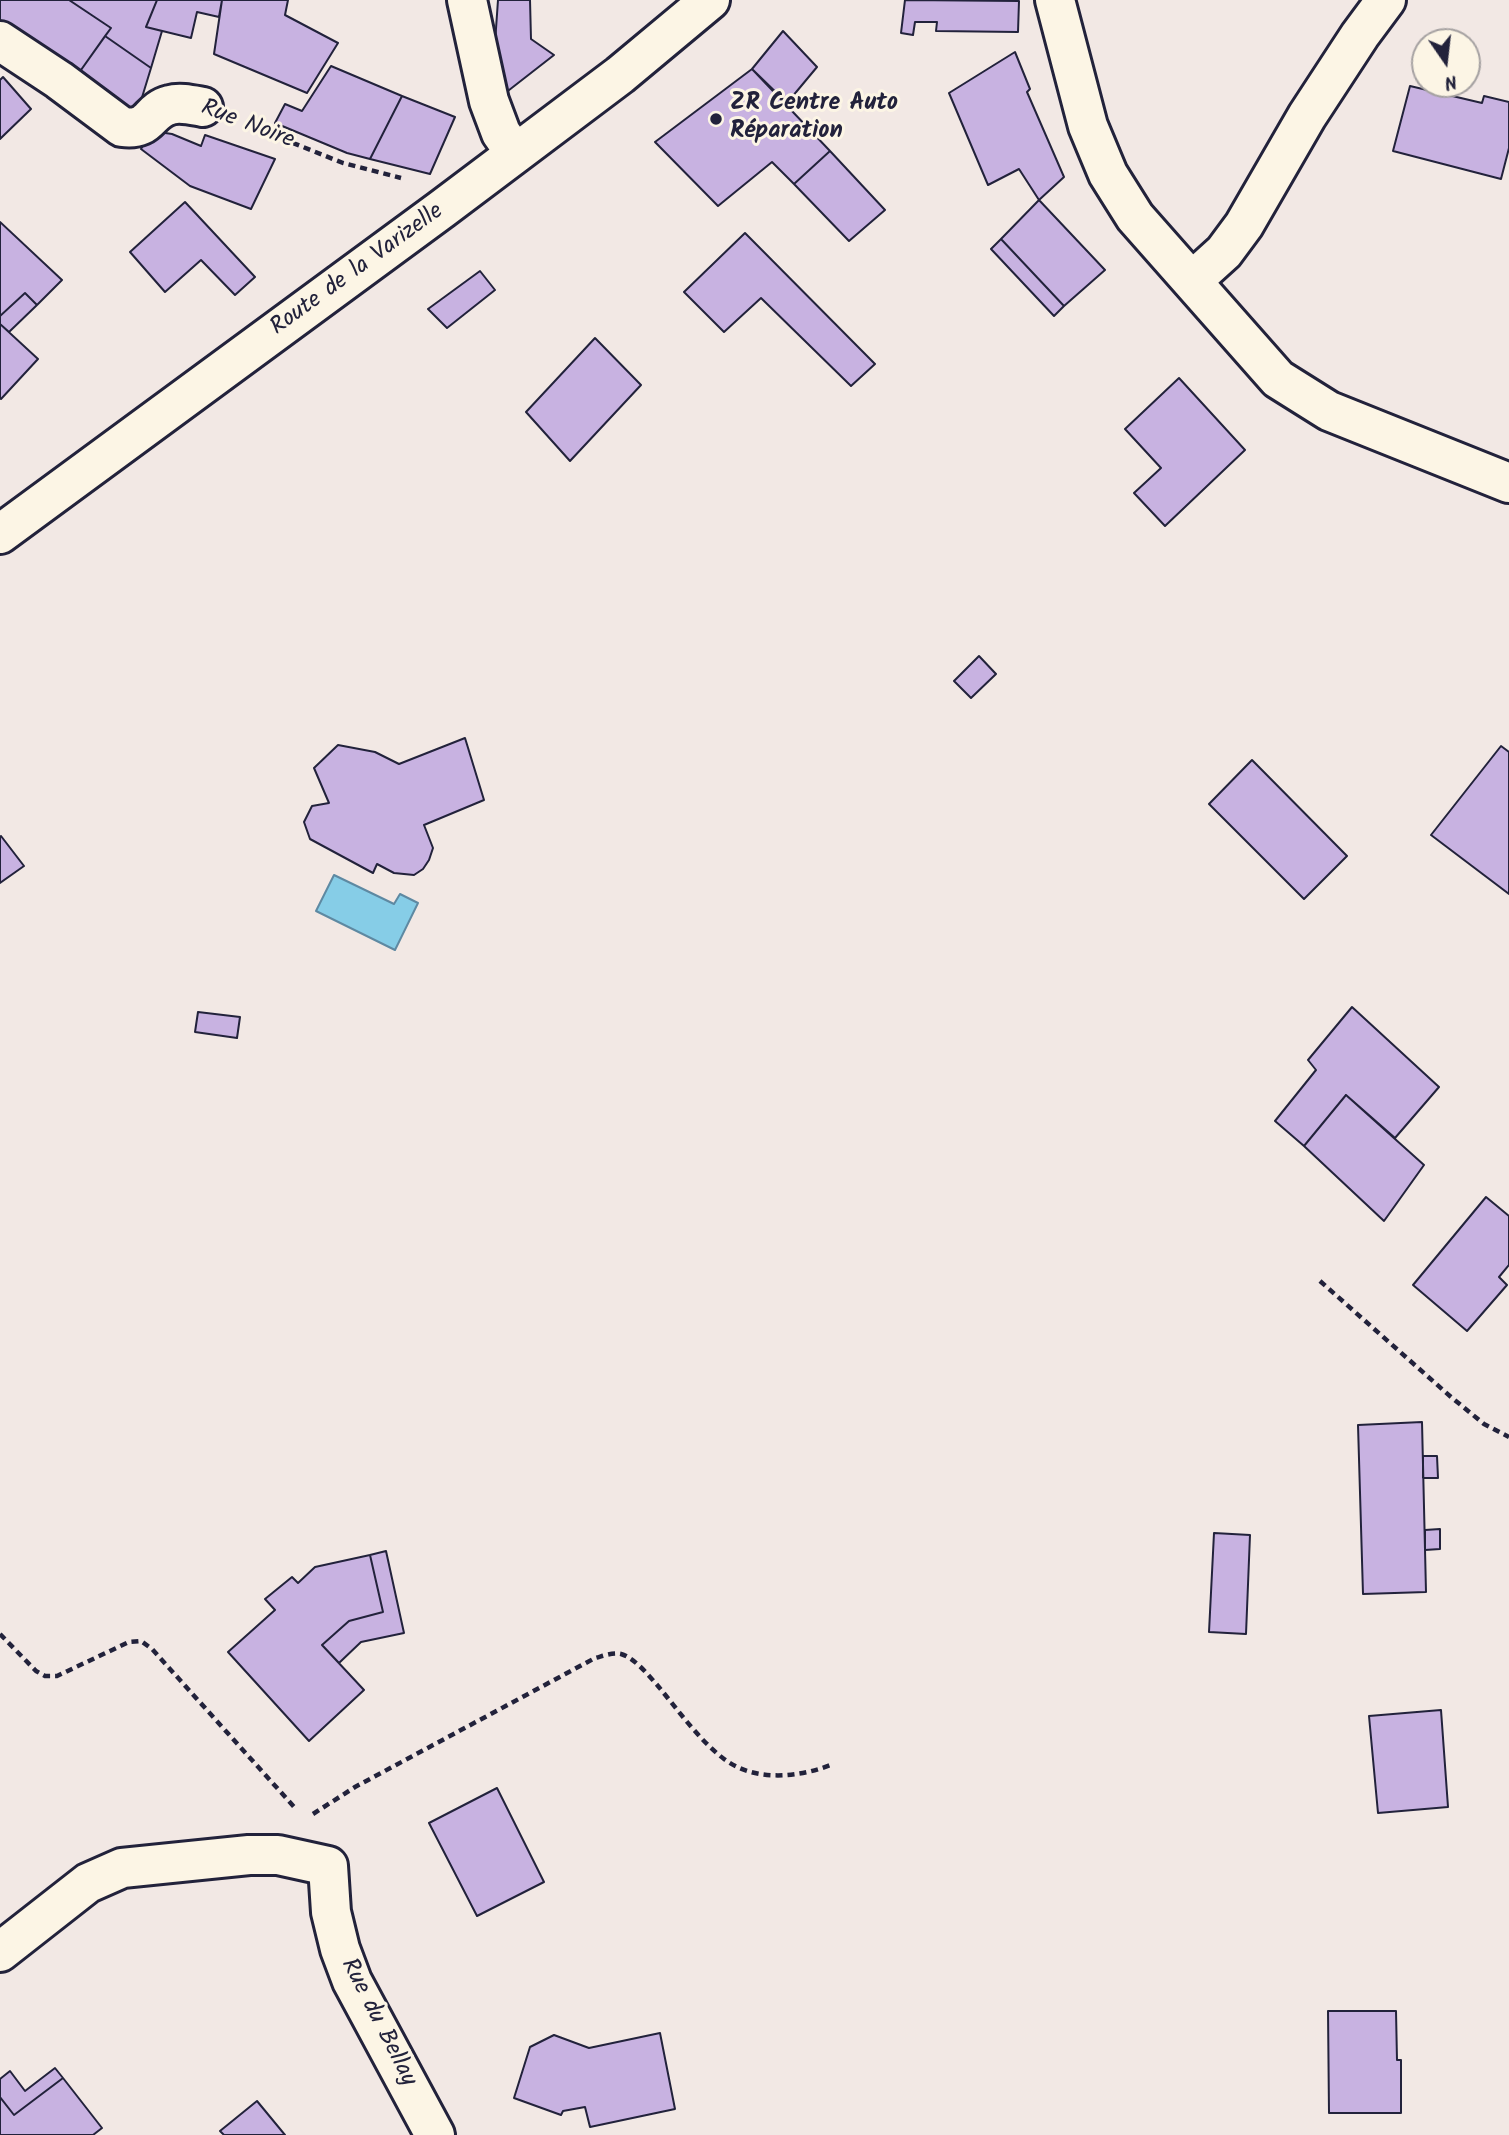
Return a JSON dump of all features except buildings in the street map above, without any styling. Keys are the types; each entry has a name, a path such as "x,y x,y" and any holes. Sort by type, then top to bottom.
{"street":[{"path":"467,0 489,101 501,133 515,153"},
{"name":"Route de la Varizelle","path":"0,534 620,75 710,0"},
{"path":"1055,0 1088,126 1108,174 1135,217 1278,379 1329,411 1509,483"},
{"path":"1192,281 1224,252 1244,225 1307,116 1386,0"},
{"name":"Rue Noire","path":"0,41 59,80 122,127 141,127 168,105 182,103 203,107"},
{"path":"0,1952 88,1883 122,1868 249,1855 278,1855 328,1866"},
{"name":"Rue du Bellay","path":"328,1866 331,1912 340,1949 352,1981 435,2135"}],"path":[{"name":"Rue Noire","path":"203,107 343,163 398,177"},
{"path":"1320,1281 1484,1424 1509,1437"},
{"path":"0,1634 36,1671 45,1676 57,1676 128,1642 141,1641 152,1649 282,1791 304,1821 328,1866"},
{"path":"304,1821 355,1787 594,1658 609,1654 622,1654 634,1662 711,1748 739,1769 758,1774 787,1775 833,1764"}],"water":[{"path":"334,875 394,904 400,894 418,903 395,950 316,911"}],"place":[{"name":"ZR Centre Auto Réparation","path":"716,119"}]}
